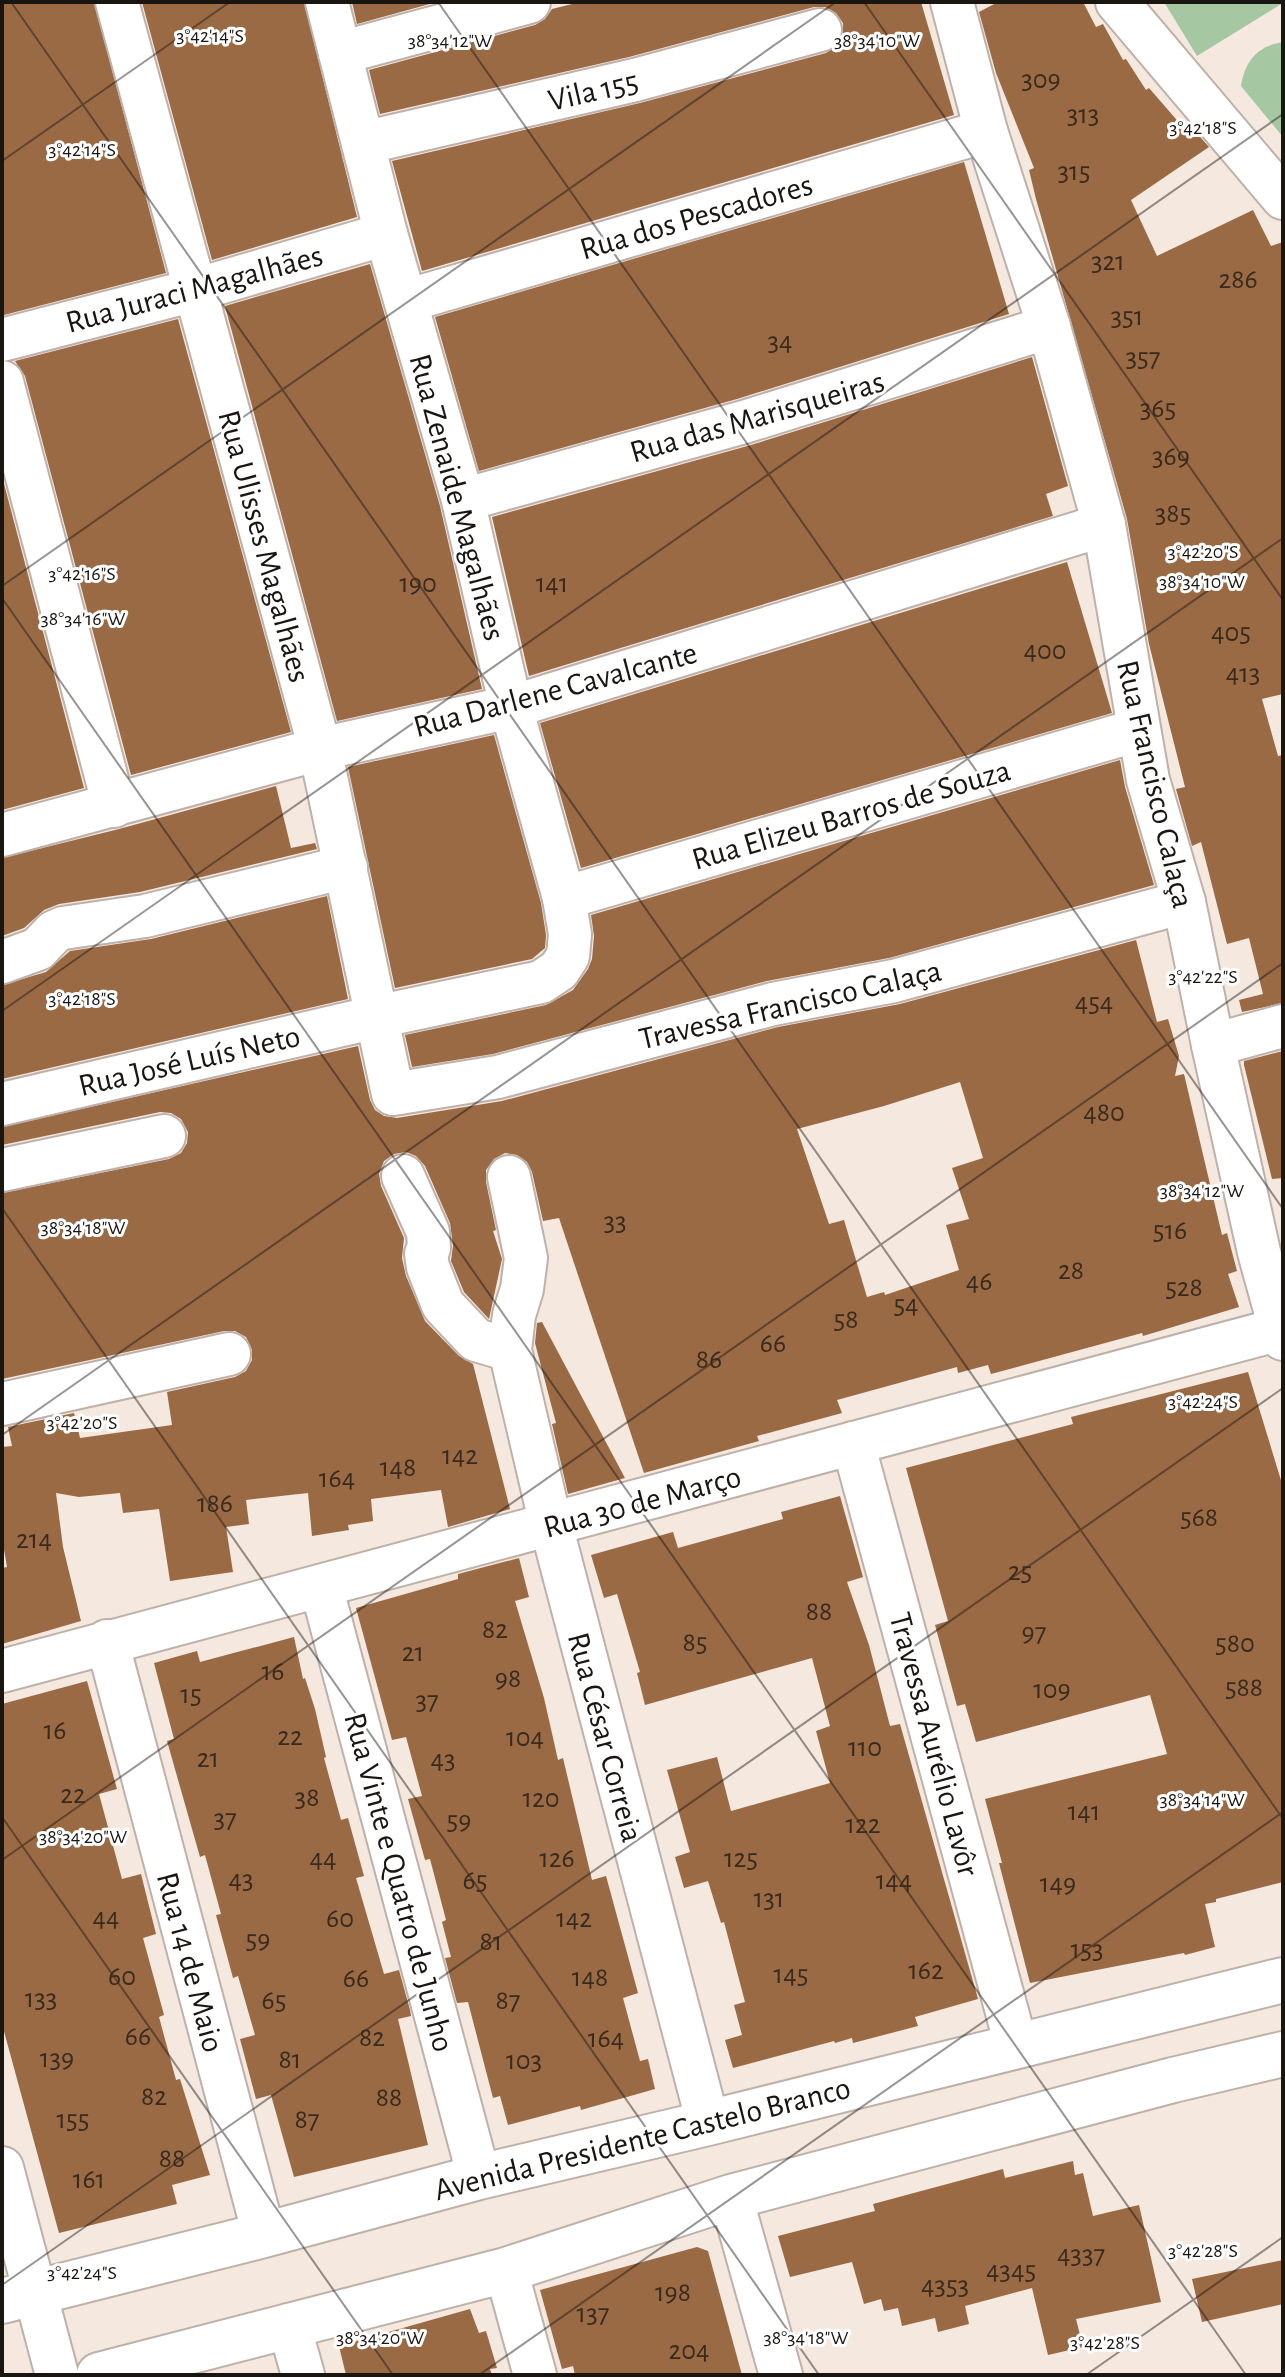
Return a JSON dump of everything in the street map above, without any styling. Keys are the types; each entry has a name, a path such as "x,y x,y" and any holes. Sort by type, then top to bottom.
{"main road":[{"name":"Avenida Presidente Castelo Branco","path":"19,2297 479,2177 1283,1980"},
{"path":"99,2375 506,2270 731,2197 1173,2080 1283,2054"}],"street":[{"name":"Rua Ulisses Magalhães","path":"117,2 320,749 393,1094"},
{"name":"Rua Zenaide Magalhães","path":"327,2 386,234 463,500 511,707 564,898 570,934 568,956 559,970 541,982"},
{"name":"Rua Francisco Calaça","path":"952,2 986,131 1049,327 1104,525 1148,780 1184,902 1213,1045 1271,1250 1282,1334"},
{"path":"1117,2 1283,198"},
{"path":"340,53 509,5"},
{"name":"Vila 155","path":"363,143 635,80 820,30"},
{"name":"Rua dos Pescadores","path":"406,301 986,131"},
{"name":"Rua Juraci Magalhães","path":"2,340 195,290 386,234"},
{"name":"Rua das Marisqueiras","path":"463,500 744,422 1049,327"},
{"path":"2,382 114,806"},
{"name":"Rua Darlene Cavalcante","path":"2,835 320,749 511,707 1104,525"},
{"name":"Rua Elizeu Barros de Souza","path":"564,898 1138,730"},
{"path":"2,962 38,949 54,932 63,928 145,916 346,867"},
{"name":"Travessa Francisco Calaça","path":"393,1094 498,1077 773,1004 894,981 1184,902"},
{"name":"Rua José Luís Neto","path":"2,1104 541,982"},
{"path":"1213,1045 1283,1026"},
{"path":"2,1170 164,1136"},
{"path":"403,1176 428,1232 428,1267 443,1305 476,1340 510,1350 526,1258 509,1177"},
{"name":"Rua 30 de Março","path":"2,1671 853,1443 1282,1334"},
{"name":"Rua César Correia","path":"510,1350 551,1525 708,2123"},
{"path":"2,1404 229,1354"},
{"name":"Travessa Aurélio Lavôr","path":"853,1443 1016,2045"},
{"name":"Rua Vinte e Quatro de Junho","path":"321,1586 479,2177"},
{"name":"Rua 14 de Maio","path":"107,1641 264,2235"},
{"path":"2,2168 19,2297 57,2375"},
{"path":"731,2197 781,2375"},
{"path":"506,2270 535,2375"},
{"path":"289,2325 303,2375"}],"green space":[{"path":"1164,2 1283,2 1283,3 1197,56"},
{"path":"1283,42 1283,137 1241,86 1254,56 1266,47"}],"building":[{"path":"2,2 94,2 166,273 4,315"},
{"path":"142,2 304,2 357,217 212,260"},
{"path":"352,2 437,2 357,24"},
{"path":"580,2 921,2 954,115 422,271 392,161 640,103 826,53 837,46 843,35 843,23 836,13 825,7 814,7 629,57 380,114 369,70 535,25 545,19 552,9"},
{"path":"998,2 1083,2 1096,27 1103,24 1123,60 1126,59 1146,90 1149,88 1182,126 1187,122 1209,147 1131,200 1157,256 1253,210 1271,246 1283,242 1283,694 1262,699 1278,756 1283,755 1283,1003 1242,1012 1239,1000 1263,994 1249,938 1227,944 1201,842 1192,846 1176,789 1185,787 1149,644 1127,519 1036,199 1029,170 1034,168 996,73 979,12"},
{"path":"964,162 1009,314 737,399 479,471 435,317"},
{"path":"370,264 440,506 482,689 337,721 225,306"},
{"path":"178,319 291,732 131,775 25,376 15,361"},
{"path":"1032,357 1068,486 1046,494 1053,516 529,676 492,517 751,445"},
{"path":"2,476 84,788 2,810"},
{"path":"1067,562 1112,713 581,868 540,723"},
{"path":"494,735 541,903 545,948 532,959 395,988 348,767"},
{"path":"1120,760 1154,885 889,958 767,981 493,1054 412,1067 405,1035 546,1005 573,990 592,959 594,936 591,915"},
{"path":"276,786 291,848 315,843 317,849 140,892 59,904 44,910 24,928 2,936 2,858"},
{"path":"327,896 348,999 2,1079 2,985 46,972 70,951 151,939"},
{"path":"1136,940 1157,1022 1168,1019 1179,1056 1175,1076 1184,1074 1222,1235 1227,1233 1237,1271 1228,1274 1239,1307 1143,1336 1142,1333 991,1374 988,1365 958,1373 957,1367 837,1400 842,1413 757,1436 759,1441 644,1473 559,1218 543,1221 527,1162 517,1155 505,1153 494,1159 486,1170 496,1230 493,1231 502,1259 489,1319 464,1292 451,1261 450,1223 425,1166 416,1156 406,1152 394,1154 384,1161 379,1174 381,1186 404,1238 402,1258 406,1276 425,1321 459,1356 473,1364 510,1509 448,1527 441,1490 371,1499 373,1521 348,1525 349,1530 312,1536 308,1493 246,1500 249,1524 226,1527 233,1572 170,1581 159,1509 123,1513 120,1493 79,1497 56,1493 63,1547 81,1621 2,1644 2,1568 7,1567 2,1538 2,1447 12,1446 8,1427 74,1413 80,1438 172,1425 167,1392 235,1377 246,1371 252,1360 252,1350 246,1337 235,1331 224,1331 2,1379 2,1193 169,1159 181,1153 187,1143 188,1132 181,1119 171,1113 160,1112 2,1145 2,1127 358,1046 375,1110 384,1116 397,1118 502,1101 778,1027 900,1004","holes":["960,1082 983,1158 952,1168 969,1219 946,1225 959,1270 885,1295 884,1292 867,1297 844,1220 829,1224 797,1129"]},
{"path":"1283,1051 1283,1178 1272,1179 1244,1061"},
{"path":"542,1322 625,1478 568,1494 552,1424 556,1423 535,1343 537,1323"},
{"path":"1248,1372 1283,1487 1283,1882 1205,1904 1215,1947 1030,1983 985,1799 1167,1754 1150,1695 976,1742 965,1704 957,1706 935,1625 948,1621 906,1468 1073,1424 1071,1417"},
{"path":"840,1496 863,1577 847,1582 869,1645 890,1726 900,1724 978,1999 915,2017 918,2026 853,2043 852,2038 834,2041 733,2068 725,2040 742,2035 734,2005 745,2002 724,1922 721,1923 708,1881 684,1888 675,1857 690,1852 667,1770 717,1757 731,1811 830,1783 816,1731 830,1726 812,1658 645,1705 637,1673 640,1672 617,1594 604,1598 591,1555 673,1532 678,1548 783,1519 781,1512"},
{"path":"519,1558 529,1597 515,1601 544,1698 558,1760 563,1758 592,1880 606,1876 638,1993 623,1998 640,2061 648,2059 655,2089 581,2110 580,2106 508,2125 500,2096 493,2098 468,2002 457,2003 445,1958 451,1957 442,1922 446,1920 430,1859 425,1860 408,1799 422,1796 406,1737 392,1740 356,1608 458,1579 458,1574"},
{"path":"294,1637 303,1679 315,1709 324,1758 341,1820 348,1818 364,1876 356,1878 384,1974 399,1970 410,2010 411,2016 398,2019 428,2145 294,2177 271,2095 256,2099 240,2039 255,2035 238,1976 233,1978 216,1915 221,1914 205,1855 200,1857 167,1741 174,1739 154,1663 197,1651 200,1662"},
{"path":"87,1681 117,1789 99,1794 122,1879 141,1874 156,1934 143,1938 164,2015 159,2017 176,2080 180,2079 210,2175 172,2185 177,2204 59,2233 2,2024 2,1704"},
{"path":"1073,2161 1075,2175 1083,2173 1093,2216 1139,2205 1161,2302 1076,2319 1083,2347 1048,2355 1032,2288 965,2306 969,2324 938,2332 935,2318 902,2326 898,2308 884,2311 881,2299 864,2304 852,2262 790,2277 778,2236 875,2211 873,2204 1003,2169 1005,2178"},
{"path":"697,2247 708,2251 742,2375 575,2375 573,2366 562,2369 540,2290"},
{"path":"1283,2260 1283,2304 1202,2322 1192,2279"},
{"path":"470,2309 479,2333 486,2331 497,2368 490,2369 492,2375 346,2375 339,2346"}]}
